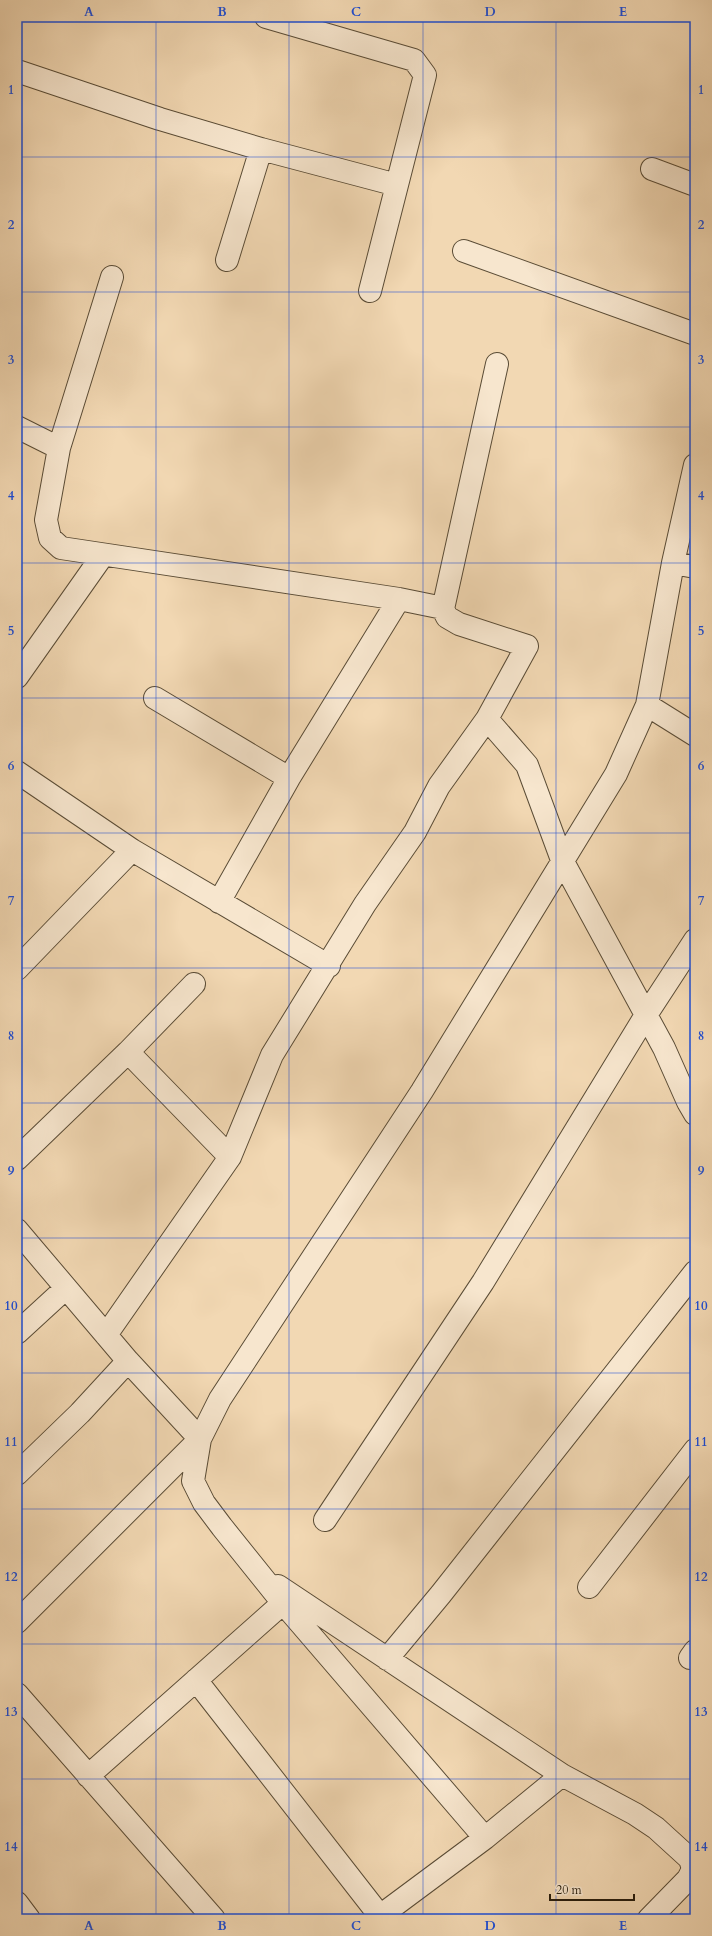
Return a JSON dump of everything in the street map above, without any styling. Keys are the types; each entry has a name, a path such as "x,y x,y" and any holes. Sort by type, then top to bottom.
{"street":[{"path":"266,17 414,60 425,75 370,291"},
{"path":"17,71 160,119 261,149 397,185"},
{"path":"227,260 261,149"},
{"path":"652,169 695,185"},
{"path":"464,251 695,334"},
{"path":"112,277 59,448 46,520 50,538 61,548 399,599 443,608"},
{"path":"106,1335 230,1157 272,1055 365,904 415,832 439,786 486,718 527,646 459,624 447,617 443,608 497,364"},
{"path":"17,427 59,448"},
{"path":"485,1838 258,1573 204,1503 193,1481 200,1439 220,1399 422,1091 616,774 647,705 673,563 695,465"},
{"path":"17,677 103,555"},
{"path":"673,563 695,567"},
{"path":"219,902 288,778 399,599"},
{"path":"155,698 288,778"},
{"path":"647,705 695,735"},
{"path":"486,718 527,765 562,860 646,1015 695,1114"},
{"path":"17,772 132,850 328,966"},
{"path":"17,969 132,850"},
{"path":"325,1520 483,1282 646,1015 695,940"},
{"path":"17,1159 128,1052 194,984"},
{"path":"128,1052 230,1157"},
{"path":"17,1230 128,1361 200,1439"},
{"path":"387,1659 441,1594 695,1272"},
{"path":"17,1332 66,1288"},
{"path":"17,1474 80,1413 128,1361"},
{"path":"17,1622 200,1439"},
{"path":"589,1587 695,1450"},
{"path":"258,1573 562,1775 635,1814 656,1828 690,1859 693,1869 688,1879 655,1917"},
{"path":"88,1776 283,1603"},
{"path":"196,1680 378,1917 485,1838 562,1775"},
{"path":"17,1694 214,1919"},
{"path":"17,1903 29,1919"}]}
